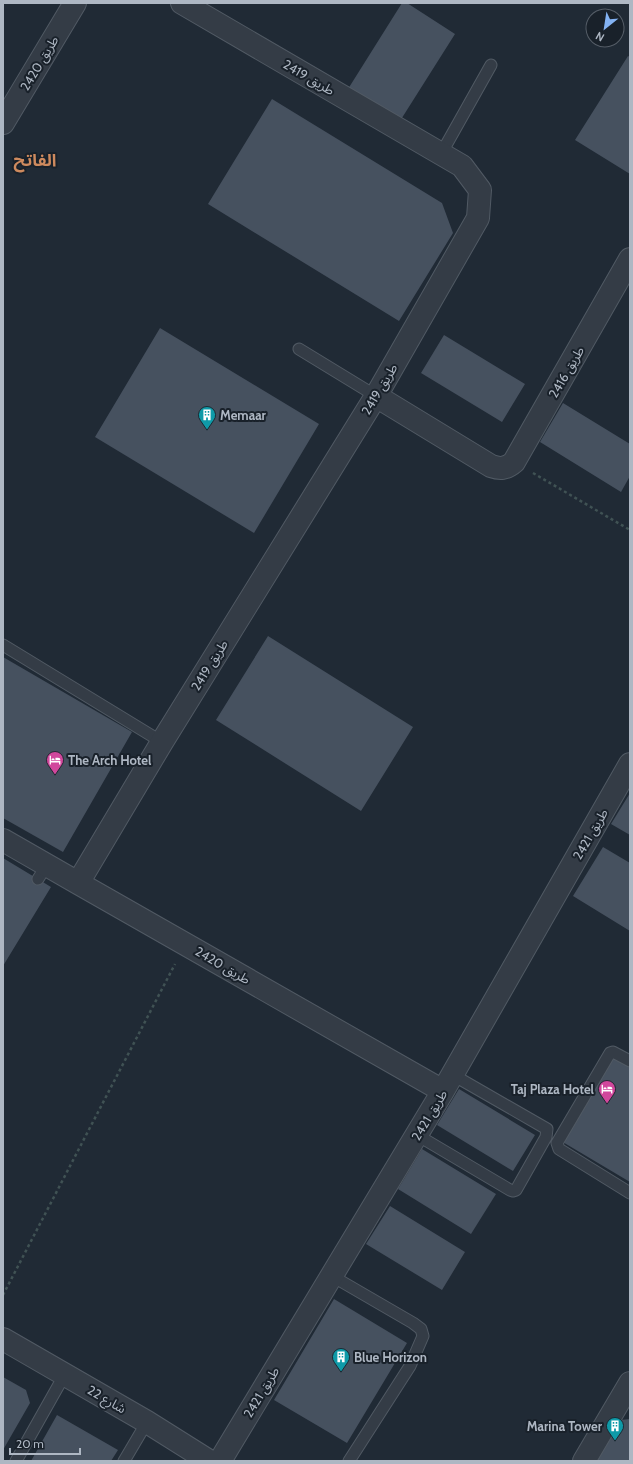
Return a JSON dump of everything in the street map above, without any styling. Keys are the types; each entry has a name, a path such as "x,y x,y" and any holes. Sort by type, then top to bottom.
{"street":[{"name":"طريق 2420","path":"3,123 75,3"},
{"name":"طريق 2419","path":"78,883 162,742 376,396 478,218 480,190 462,166 182,3"},
{"name":"طريق 2416","path":"514,462 630,259"},
{"path":"376,396 491,466 503,468 514,462"},
{"name":"طريق 2421","path":"220,1461 448,1083 630,764"},
{"name":"طريق 2420","path":"3,840 42,872 78,883 185,944 448,1083"},
{"name":"شارع 22","path":"3,1339 147,1422 209,1461"},
{"path":"584,1461 628,1392"}],"lane":[{"path":"441,154 491,65"},
{"path":"299,349 376,396"},
{"path":"3,645 162,742"},
{"path":"630,1061 613,1052 610,1053 557,1143 559,1149 630,1193"},
{"path":"417,1135 510,1190 516,1190 546,1137 547,1130 448,1083"},
{"path":"332,1276 413,1323 421,1330 423,1336 410,1366 349,1461"},
{"path":"16,1461 65,1374"},
{"path":"124,1461 147,1422"}],"path":[{"path":"514,462 630,530"},
{"path":"3,1295 185,944"}],"building":[{"path":"402,3 407,3 455,34 400,121 348,89"},
{"path":"628,56 630,57 630,174 575,140"},
{"path":"272,99 442,203 453,233 399,321 208,204"},
{"name":"Memaar","path":"160,328 319,424 254,533 95,437"},
{"path":"444,335 525,384 502,422 421,373"},
{"path":"563,403 630,444 630,476 621,492 540,442"},
{"path":"268,636 413,727 361,811 216,720"},
{"name":"The Arch Hotel","path":"3,657 132,732 63,852 3,818"},
{"path":"630,793 630,835 611,824"},
{"path":"603,847 630,863 630,931 573,896"},
{"path":"3,858 51,887 3,966"},
{"name":"Taj Plaza Hotel","path":"612,1056 630,1067 630,1182 561,1141"},
{"path":"459,1089 535,1135 513,1171 437,1125"},
{"path":"422,1149 496,1194 471,1234 398,1189"},
{"path":"390,1206 465,1252 442,1290 366,1244"},
{"name":"Blue Horizon","path":"334,1299 407,1343 347,1443 274,1400"},
{"path":"3,1377 26,1390 30,1403 3,1450"},
{"path":"57,1415 118,1450 111,1461 31,1461"},
{"name":"Marina Tower","path":"630,1419 630,1461 588,1461 612,1421"}],"place":[{"name":"Memaar","path":"207,430"},
{"name":"The Arch Hotel","path":"55,775"},
{"name":"Taj Plaza Hotel","path":"607,1104"},
{"name":"Blue Horizon","path":"341,1372"},
{"name":"Marina Tower","path":"615,1441"}],"district":[{"name":"الفاتح","path":"35,160"}]}
